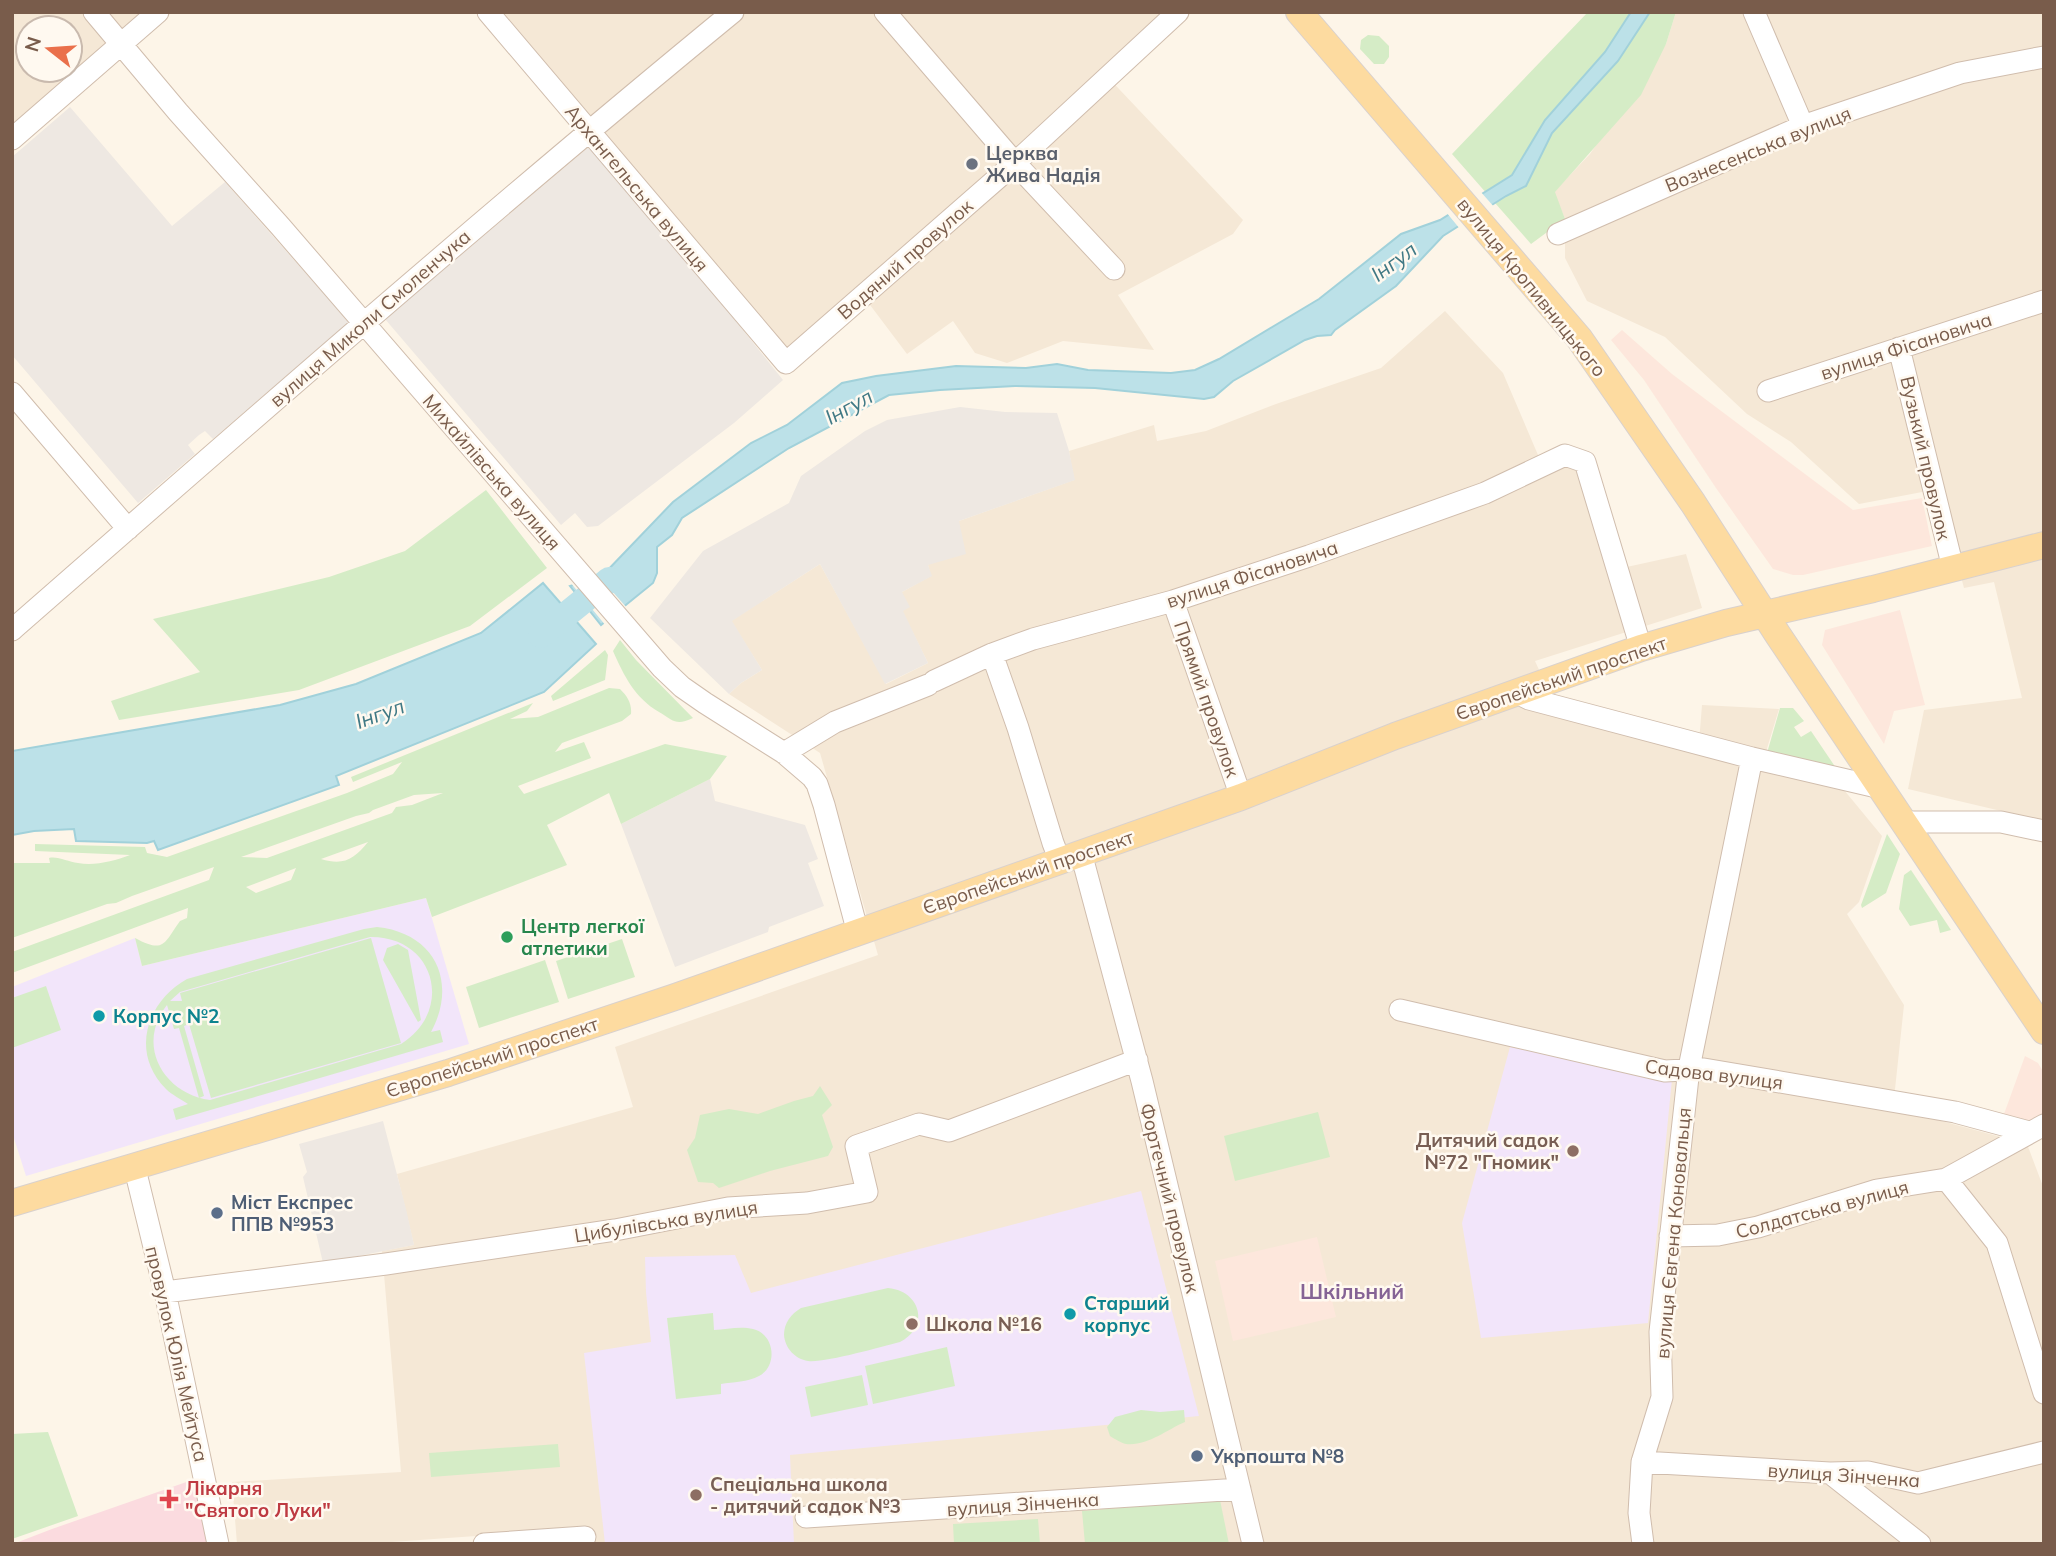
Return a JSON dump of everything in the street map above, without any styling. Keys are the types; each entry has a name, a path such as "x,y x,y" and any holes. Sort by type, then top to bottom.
{"main road":[{"name":"вулиця Кропивницького","path":"1299,12 1579,338 1693,503 1765,614"},
{"name":"Європейський проспект","path":"12,1203 448,1073 675,998 1241,797 1395,736 1641,648 1726,623 2044,545"},
{"path":"1765,614 2044,1031"}],"street":[{"name":"Михайлівська вулиця","path":"94,12 662,668 682,687 784,753 812,777 817,784 858,933"},
{"path":"12,139 158,12"},
{"name":"Архангельська вулиця","path":"488,12 786,363"},
{"name":"вулиця Миколи Смоленчука","path":"12,629 364,323 733,12"},
{"path":"885,12 1015,163 1114,269"},
{"name":"Водяний провулок","path":"786,363 1015,163 1178,12"},
{"path":"1754,12 1803,126"},
{"name":"Вознесенська вулиця","path":"1558,234 1803,126 1960,73 2044,57"},
{"name":"вулиця Фісановича","path":"1768,391 2044,301"},
{"name":"Вузький провулок","path":"1899,348 1953,568"},
{"path":"12,393 128,529"},
{"name":"вулиця Фісановича","path":"784,753 835,722 931,683 992,654 1034,639 1173,601 1309,556 1485,493 1565,455 1585,462 1641,648"},
{"name":"Прямий провулок","path":"1173,601 1241,797"},
{"name":"Фортечний провулок","path":"992,654 1053,843 1071,857 1137,1060 1253,1544"},
{"path":"1515,692 1529,699 1752,758 1881,788"},
{"name":"вулиця Євгена Коновальця","path":"1643,1544 1639,1513 1642,1461 1662,1396 1660,1332 1689,1068 1752,758"},
{"path":"1904,822 2001,822 2044,831"},
{"name":"Садова вулиця","path":"1400,1010 1665,1070 1704,1069 2036,1128"},
{"name":"Цибулівська вулиця","path":"165,1293 615,1230 727,1208 807,1203 867,1192 856,1146 919,1124 949,1131 1137,1060"},
{"name":"Солдатська вулиця","path":"1670,1236 1718,1236 1758,1227 1877,1190 1946,1179 2036,1128"},
{"name":"провулок Юлія Мейтуса","path":"134,1165 165,1293 218,1544"},
{"path":"1946,1179 1997,1243 2044,1393"},
{"name":"вулиця Зінченка","path":"1642,1461 1830,1473 1868,1472 1919,1483 2044,1452"},
{"path":"1830,1473 1920,1544"},
{"name":"вулиця Зінченка","path":"806,1517 1240,1489"},
{"path":"484,1544 585,1537"}],"shaded area":[{"path":"12,12 144,12 84,64 84,14 14,14 14,84 61,84 12,127"},
{"path":"503,12 1164,12 1102,71 1243,220 1233,234 1118,295 1154,350 1063,341 1007,363 975,353 953,321 907,354 858,289 789,350"},
{"path":"1676,12 2044,12 2044,821 1908,789 1924,710 2022,698 1994,582 1964,588 1938,489 1859,504 1791,442 1747,414 1665,337 1587,301 1565,258 1565,219 1554,192 1590,154 1666,44"},
{"path":"70,107 172,226 225,182 349,322 213,439 205,431 199,435 188,445 195,454 138,503 12,355 12,157"},
{"path":"590,146 783,380 734,423 598,526 587,527 575,513 561,525 385,319"},
{"path":"1445,311 1503,373 1541,462 1573,449 1613,570 1686,554 1702,608 1535,661 1560,716 1698,755 1702,705 1779,709 1765,755 1830,773 1882,836 1859,902 1847,914 1904,1005 1893,1108 2027,1144 2044,1189 2044,1544 505,1544 504,1534 364,1544 237,1544 232,1482 401,1472 382,1251 414,1245 397,1174 633,1107 615,1047 878,955 820,753 729,694 762,670 731,621 820,564 886,684 928,663 902,611 902,592 931,576 928,565 959,521 1074,480 1069,451 1154,425 1157,441 1206,431 1381,368"},
{"path":"1622,330 1672,374 1853,510 1922,498 1932,546 1803,575 1773,569 1644,380 1611,340"},
{"path":"960,407 1005,412 1057,413 1075,480 959,521 966,554 928,565 932,576 902,592 910,607 903,611 928,663 885,684 820,564 732,621 762,670 729,694 650,618 703,551 789,503 801,476 865,431 887,420"},
{"path":"1900,610 1925,705 1894,711 1884,744 1822,645 1825,630"},
{"path":"710,779 715,801 805,825 818,859 808,863 824,906 769,927 768,932 675,967 621,824"},
{"path":"426,898 469,1044 26,1176 12,1132 12,987 135,938 142,966"},
{"name":"Дитячий садок №72 \"Гномик\"","path":"1510,1047 1672,1079 1648,1323 1481,1338 1462,1223"},
{"path":"2025,1056 2038,1063 2044,1073 2044,1118 2032,1124 2004,1114"},
{"path":"383,1121 414,1245 323,1263 303,1177 307,1172 299,1144"},
{"name":"Школа №16","path":"1141,1191 1199,1416 790,1455 794,1544 605,1544 584,1353 651,1342 645,1257 735,1255 751,1293"},
{"path":"1317,1237 1336,1317 1233,1341 1215,1261"},
{"name":"Лікарня \"Святого Луки\"","path":"195,1479 211,1544 13,1544 52,1529"}],"green space":[{"path":"1588,12 1676,12 1666,44 1641,95 1555,192 1565,219 1531,244 1452,154"},
{"path":"1368,35 1379,36 1389,46 1389,57 1384,64 1374,64 1360,49 1361,40"},
{"path":"486,490 547,568 470,626 299,690 119,720 111,701 200,672 153,619 329,577 405,551"},
{"path":"620,640 693,718 683,722 675,721 643,700 626,678 613,651"},
{"path":"605,650 608,655 605,680 553,701 551,696"},
{"path":"609,688 620,689 625,694 631,710 631,714 622,721 562,743 555,752 584,742 591,758 518,786 524,794 665,744 727,756 710,779 621,824 609,793 547,825 567,865 432,917 426,898 142,966 135,938 152,945 163,944 180,921 187,918 188,908 12,973 12,952 209,880 214,867 12,938 12,863 50,863 49,858 59,858 91,864 130,855 35,851 35,844 145,847 147,853 167,857 393,774 402,762 353,782 351,777 533,703 527,711 510,719 538,717","holes":["443,793 412,805 396,807 392,813 267,858 241,857 414,795","368,842 348,859 336,862 321,859","296,868 291,880 256,893 246,887"]},
{"path":"1780,708 1793,708 1804,721 1794,727 1801,737 1811,731 1836,768 1767,753"},
{"path":"1887,834 1900,854 1886,893 1862,908 1861,905"},
{"path":"1911,870 1951,930 1940,933 1937,920 1910,926 1899,909 1904,875"},
{"path":"377,927 397,931 414,939 427,950 436,963 441,978 442,995 439,1013 431,1032 440,1030 443,1042 176,1120 173,1109 188,1104 168,1091 155,1075 148,1060 148,1029 161,1001 187,979","holes":["370,937 392,940 410,949 423,961 430,977 432,995 428,1013 418,1030 401,1044 210,1100 200,1098 204,1096 184,1026 189,1024 211,1098 401,1043 371,938 180,993 182,1001 170,1001 180,992","167,1005 174,1029 179,1028 199,1097 168,1078 154,1051 158,1020"]},
{"path":"622,939 635,977 568,999 556,961"},
{"path":"398,944 408,950 421,1020 418,1022 383,960 387,948"},
{"path":"545,960 559,1002 479,1028 466,987"},
{"path":"46,986 61,1030 12,1048 12,998"},
{"path":"820,1086 832,1105 822,1115 833,1147 828,1156 719,1188 713,1183 698,1182 687,1150 695,1138 700,1115 729,1109 758,1114 813,1096"},
{"path":"1318,1112 1330,1157 1235,1181 1224,1136"},
{"path":"888,1288 908,1296 918,1310 915,1328 900,1342 816,1361 799,1358 789,1348 784,1335 785,1327 791,1316 801,1308"},
{"path":"713,1313 714,1330 748,1328 766,1337 771,1351 769,1365 755,1378 721,1384 721,1394 676,1399 667,1318"},
{"path":"947,1347 955,1386 873,1404 865,1366"},
{"path":"862,1375 868,1405 811,1417 805,1387"},
{"path":"1141,1410 1184,1410 1185,1422 1142,1443 1126,1444 1110,1436 1107,1427 1115,1417"},
{"path":"48,1432 78,1516 12,1539 12,1434"},
{"path":"558,1444 560,1467 431,1477 429,1453"},
{"path":"1220,1500 1229,1544 1085,1544 1082,1511"},
{"path":"1038,1519 1040,1544 954,1544 953,1524"}],"water":[{"path":"1631,12 1650,12 1618,61 1552,133 1526,186 1443,236 1396,286 1331,335 1305,340 1233,381 1214,397 1204,399 1095,388 1015,386 889,395 789,448 682,518 672,535 657,547 657,573 653,583 601,625 570,586 602,576 673,502 751,443 787,425 842,383 956,366 1026,368 1057,364 1088,370 1171,373 1195,370 1219,359 1319,299 1401,234 1440,220 1512,175 1545,120 1605,52"},
{"path":"543,583 596,644 544,692 336,776 339,785 158,850 154,841 76,841 74,829 12,835 12,751 280,705 356,684 481,633"}],"pier":[{"path":"1480,191 1495,208 1460,229 1446,212"},
{"path":"597,574 627,608 606,626 570,582"}],"waterway":[{"name":"Інгул","path":"541,635 609,580"}],"place":[{"name":"Церква Жива Надія","path":"972,164"},
{"name":"Центр легкої атлетики","path":"507,937"},
{"name":"Корпус №2","path":"99,1016"},
{"name":"Дитячий садок №72 \"Гномик\"","path":"1573,1151"},
{"name":"Міст Експрес ППВ №953","path":"217,1213"},
{"name":"Старший корпус","path":"1070,1314"},
{"name":"Школа №16","path":"912,1324"},
{"name":"Укрпошта №8","path":"1197,1456"},
{"name":"Спеціальна школа - дитячий садок №3","path":"696,1495"},
{"name":"Лікарня \"Святого Луки\"","path":"169,1499"}],"district":[{"name":"Шкільний","path":"1352,1292"}]}
